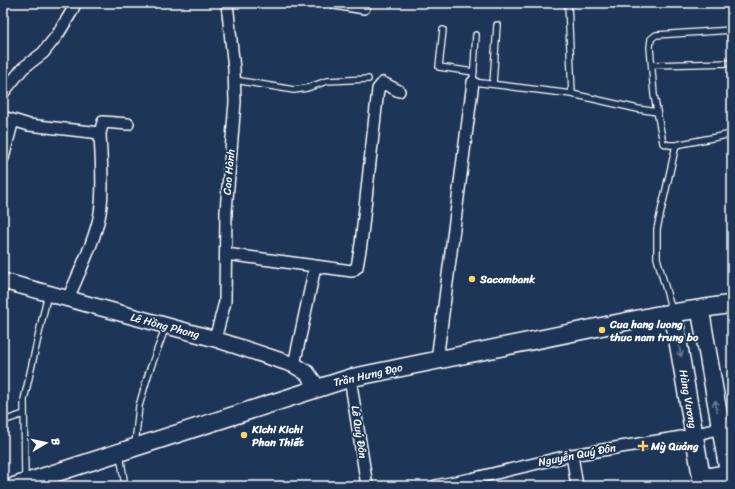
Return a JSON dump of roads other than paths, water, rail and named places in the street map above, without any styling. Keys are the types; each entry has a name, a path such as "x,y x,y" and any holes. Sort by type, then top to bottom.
{"main road":[{"name":"Lê Hồng Phong","path":"3,281 215,340 294,365 307,373 318,388"},
{"name":"Trần Hưng Đạo","path":"18,485 350,378 673,313 732,304"},
{"path":"700,308 720,428 731,477 702,482"},
{"name":"Hùng Vương","path":"673,313 702,482"}],"street":[{"path":"3,93 23,68 43,53 58,34 72,11 75,3"},
{"name":"Cao Hành","path":"215,340 225,302 226,211 235,102 235,80 227,3"},
{"path":"335,3 364,8"},
{"path":"437,360 474,77"},
{"path":"226,254 352,271 357,267 361,244 378,89 383,83 399,91"},
{"path":"3,158 8,119 29,125 100,133"},
{"path":"68,299 90,246 100,213 102,182 100,133 103,122 128,124"},
{"path":"294,365 315,267"},
{"name":"Lê Quý Đôn","path":"350,378 367,486"},
{"name":"Nguyễn Quý Đôn","path":"434,486 471,483 572,455 694,435 720,428"},
{"path":"572,455 577,486"}],"lane":[{"path":"568,3 572,94"},
{"path":"493,84 497,25"},
{"path":"443,30 439,67 493,84 572,94 638,110 657,112"},
{"path":"732,30 656,35 651,39 650,47 657,112 663,143 676,145 732,134"},
{"path":"474,77 476,35"},
{"path":"652,66 732,63"},
{"path":"235,80 294,90 307,88 327,81 368,79"},
{"path":"673,313 657,258 657,229 676,145"},
{"path":"18,485 24,400 48,293"},
{"path":"125,486 127,450 149,372 166,326"},
{"path":"3,421 24,414"}],"place":[{"name":"Sacombank","path":"472,279"},
{"name":"Cua hang luong thuc nam trung bo","path":"602,330"},
{"name":"Kichi Kichi Phan Thiết","path":"244,435"},
{"name":"Mỳ Quảng","path":"643,446"}]}
